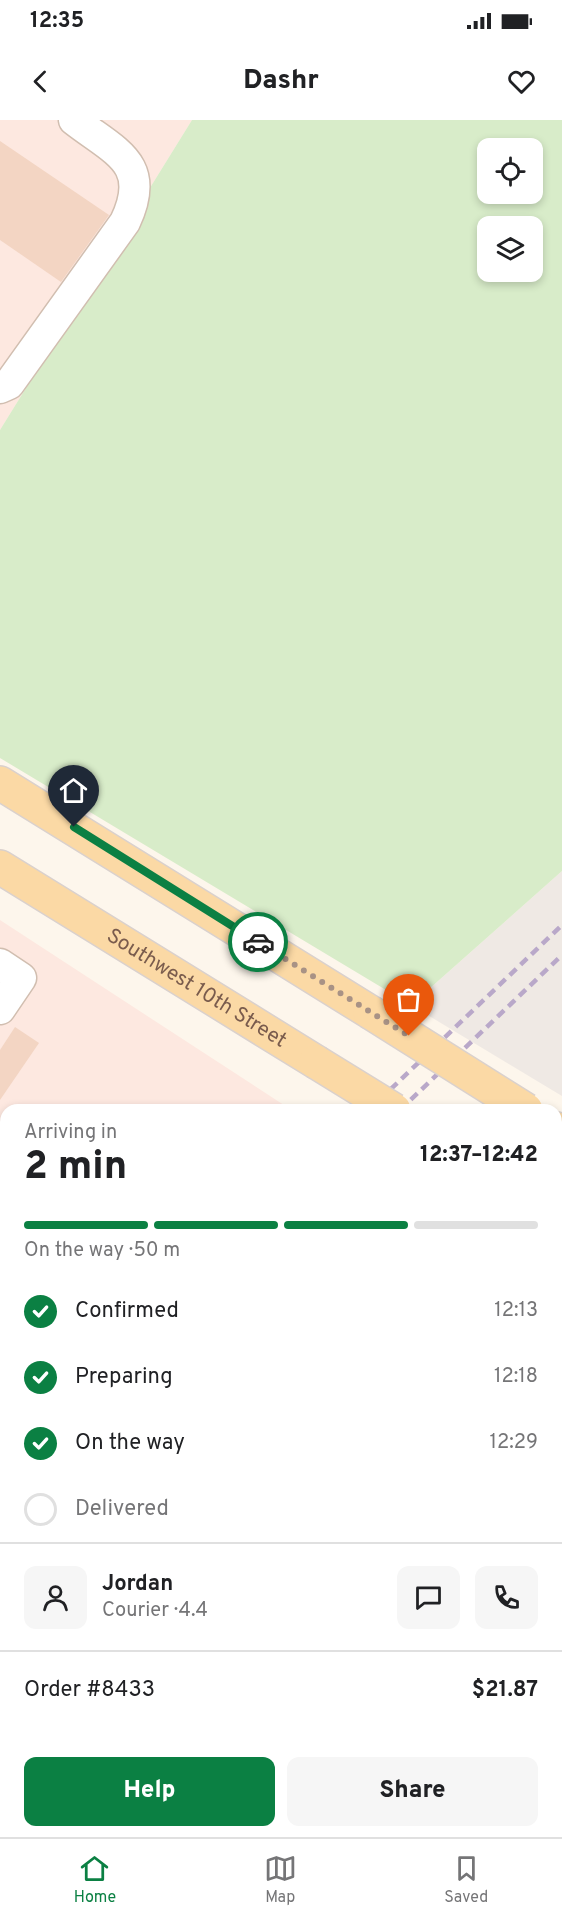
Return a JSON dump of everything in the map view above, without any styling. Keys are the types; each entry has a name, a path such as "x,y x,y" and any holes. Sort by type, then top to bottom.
{"main road":[{"path":"0,783 517,1104"},
{"name":"Southwest 10th Street","path":"0,867 384,1104"}],"lane":[{"path":"0,388 9,384 125,222 134,203 135,181 128,161 74,120"},
{"path":"0,964 21,978 0,1009"}],"shaded area":[{"path":"0,120 192,120 0,430"},
{"path":"562,871 562,1096 411,1005"},
{"path":"0,920 282,1104 0,1104"}],"green space":[{"path":"192,120 562,120 562,871 411,1005 0,758 0,430"}],"building":[{"path":"0,141 109,215 61,282 0,240"},
{"path":"15,1027 39,1043 0,1100 0,1050"}],"railway":[{"path":"375,1104 562,925"},
{"path":"406,1104 562,955"}],"way so far":[{"path":"258,942 409,1036"}],"route":[{"path":"74,827 258,942"}]}
